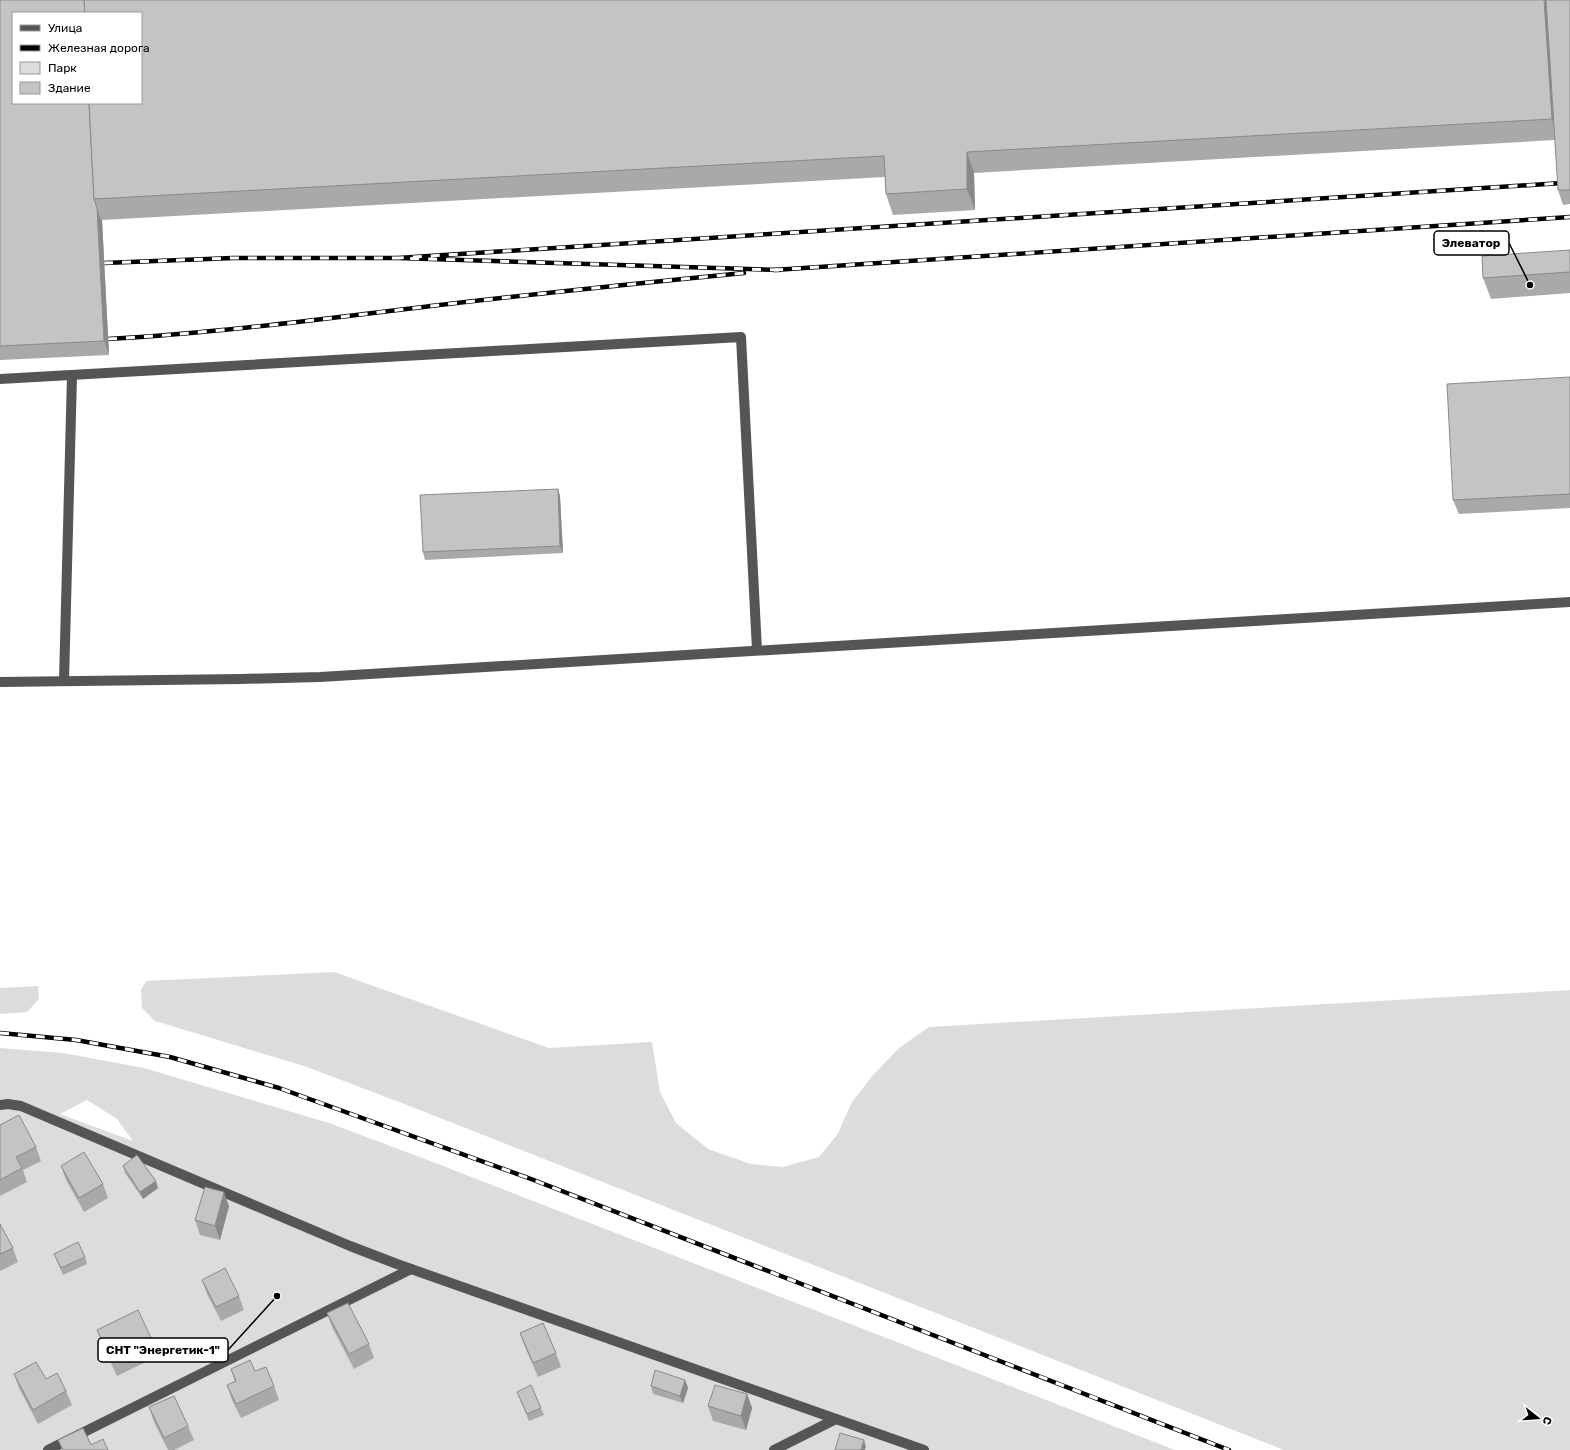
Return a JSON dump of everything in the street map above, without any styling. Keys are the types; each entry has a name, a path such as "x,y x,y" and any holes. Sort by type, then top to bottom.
{"lane":[{"path":"0,379 741,337 756,650"},
{"path":"64,681 72,376"},
{"path":"0,682 320,677 1570,602"},
{"path":"0,1105 8,1104 21,1106 350,1246 410,1269 924,1450"},
{"path":"48,1450 410,1269"},
{"path":"774,1450 836,1419"}],"green space":[{"path":"334,972 549,1048 652,1042 660,1092 676,1123 708,1149 751,1164 783,1167 819,1157 837,1135 852,1102 873,1075 899,1048 929,1027 1570,990 1570,1450 1284,1450 307,1067 155,1021 142,1008 141,990 146,981"},
{"path":"38,986 39,999 27,1012 0,1014 0,988"},
{"path":"0,1048 63,1053 144,1068 329,1123 1175,1450 0,1450","holes":["87,1100 117,1119 133,1141 60,1114"]}],"building":[{"path":"0,0 84,0 85,12 12,12 12,104 89,104 94,199 97,208 104,341 0,346"},
{"path":"84,0 1544,0 1552,119 967,152 967,189 886,194 884,156 94,199 89,104 142,104 142,12 85,12"},
{"path":"1546,0 1570,0 1570,190 1558,190"},
{"path":"1570,250 1570,272 1483,278 1482,256"},
{"path":"1570,377 1570,494 1453,500 1447,384"},
{"path":"558,489 560,546 423,552 420,495"},
{"path":"19,1115 36,1147 16,1157 22,1168 0,1180 0,1125"},
{"path":"84,1152 103,1184 79,1198 61,1166"},
{"path":"137,1155 156,1181 140,1192 123,1166"},
{"path":"205,1187 224,1192 215,1226 195,1220"},
{"path":"0,1224 13,1248 0,1254"},
{"path":"78,1242 85,1257 61,1268 54,1254"},
{"path":"225,1268 239,1296 216,1307 202,1280"},
{"path":"348,1303 369,1344 349,1354 327,1313"},
{"path":"138,1310 153,1342 112,1362 97,1330"},
{"path":"543,1323 556,1353 533,1363 520,1333"},
{"path":"250,1360 255,1371 266,1367 274,1386 236,1404 227,1385 236,1381 231,1369"},
{"path":"36,1362 46,1379 57,1373 66,1391 33,1410 14,1374"},
{"path":"655,1370 685,1380 680,1396 651,1386"},
{"path":"531,1385 541,1408 527,1414 517,1392"},
{"path":"715,1385 747,1394 741,1416 708,1406"},
{"path":"174,1396 188,1426 164,1438 149,1407"},
{"path":"83,1428 91,1445 103,1439 108,1450 63,1450 58,1440"},
{"path":"840,1433 864,1440 861,1450 835,1450"}],"railway":[{"path":"779,270 398,258 1562,183"},
{"path":"774,270 1570,217"},
{"path":"104,263 233,258 398,258"},
{"path":"108,339 310,321 509,297 744,273"},
{"path":"0,1033 76,1040 170,1057 279,1088 531,1179 1229,1450"}],"place":[{"name":"Элеватор","path":"1530,285"},
{"name":"СНТ \"Энергетик-1\"","path":"277,1296"}]}
